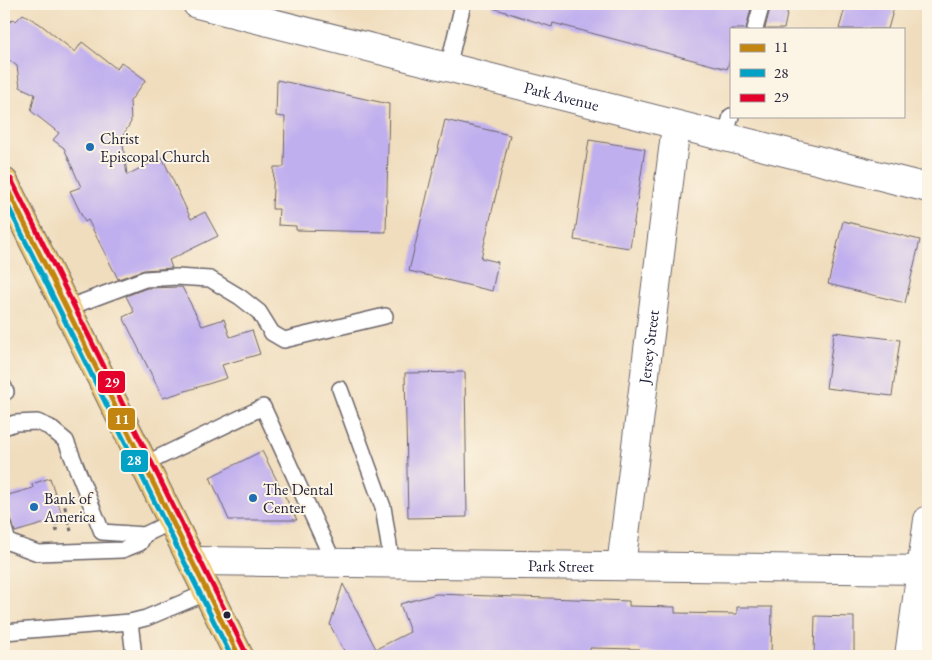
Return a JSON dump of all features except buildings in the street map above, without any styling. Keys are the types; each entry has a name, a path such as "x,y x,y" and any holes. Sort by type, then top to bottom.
{"main road":[{"path":"4,182 239,656"}],"street":[{"name":"Park Avenue","path":"210,5 676,126 728,127 928,188"},
{"name":"Jersey Street","path":"621,566 676,126"},
{"path":"910,656 925,570 928,520"},
{"name":"Park Street","path":"193,562 925,570"}],"lane":[{"path":"448,67 463,4"},
{"path":"755,28 762,4"},
{"path":"67,308 145,279 176,277 210,279 240,297 259,312 272,332 284,340 385,316"},
{"path":"340,389 383,507 392,564"},
{"path":"145,464 263,407 334,563"},
{"path":"4,427 15,423 37,422 49,426 66,441 102,532 144,536 173,521"},
{"path":"4,528 8,542 38,553 122,550 140,543 144,536"},
{"path":"4,632 130,622 146,618 208,592"},
{"path":"130,622 134,656"}],"path":[{"path":"63,499 71,531 58,535 55,524 57,521 68,520"}],"transit line":[{"name":"29","path":"11,179 246,653"},
{"name":"11","path":"4,182 239,656"},
{"name":"28","path":"4,198 231,656"}],"place":[{"name":"Christ Episcopal Church","path":"90,147"},
{"name":"The Dental Center","path":"253,498"},
{"name":"Bank of America","path":"34,507"}]}
